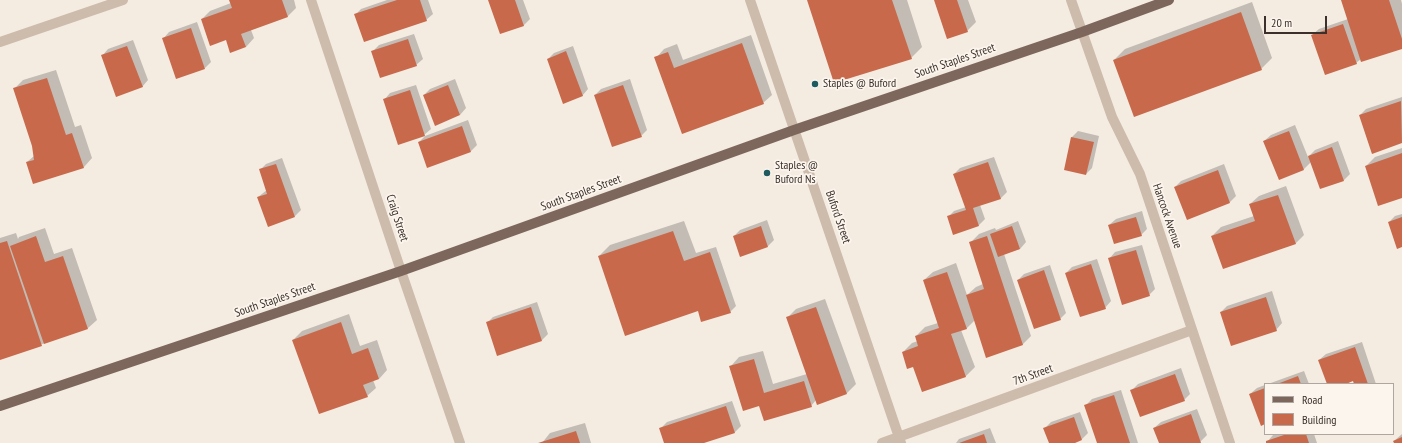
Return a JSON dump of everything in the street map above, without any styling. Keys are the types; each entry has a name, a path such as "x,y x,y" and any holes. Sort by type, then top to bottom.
{"main road":[{"name":"South Staples Street","path":"0,406 401,271 794,130 1082,32 1169,0"}],"street":[{"path":"0,42 123,0"},
{"name":"Craig Street","path":"311,0 460,443"},
{"name":"Buford Street","path":"750,0 900,440"},
{"name":"Hancock Avenue","path":"1071,0 1112,117 1140,174 1230,443"},
{"name":"7th Street","path":"882,443 900,440 1192,330"}],"building":[{"path":"229,0 282,0 288,17 241,34 246,47 230,53 226,40 210,46 201,19 232,8"},
{"path":"397,0 420,0 427,21 364,42 354,14"},
{"path":"488,0 515,0 524,26 500,34"},
{"path":"807,0 892,0 912,59 834,83"},
{"path":"934,0 957,0 968,32 947,39"},
{"path":"1341,0 1389,0 1402,39 1402,49 1361,62"},
{"path":"1241,12 1262,70 1134,117 1113,60"},
{"path":"1343,24 1357,64 1325,75 1311,35"},
{"path":"191,28 205,69 176,79 162,38"},
{"path":"408,39 417,66 380,78 371,51"},
{"path":"742,43 764,104 682,134 654,57 668,52 674,68"},
{"path":"127,46 143,87 116,97 101,55"},
{"path":"566,51 583,96 563,104 547,59"},
{"path":"47,78 66,135 72,133 84,168 33,184 26,162 34,160 32,146 13,88"},
{"path":"448,85 460,115 435,126 423,95"},
{"path":"623,85 642,137 612,147 594,95"},
{"path":"410,90 425,136 398,145 383,99"},
{"path":"1401,101 1402,143 1372,154 1359,115"},
{"path":"462,126 471,152 427,168 418,142"},
{"path":"1289,131 1304,170 1279,180 1263,141"},
{"path":"1071,137 1094,142 1086,175 1064,170"},
{"path":"1332,147 1344,181 1320,189 1308,156"},
{"path":"1402,153 1402,198 1378,206 1365,166"},
{"path":"988,162 1001,199 973,208 979,226 953,235 947,216 966,210 953,174"},
{"path":"276,164 295,217 268,227 257,197 267,194 259,169"},
{"path":"1218,170 1230,203 1187,220 1174,187"},
{"path":"1278,195 1296,244 1223,269 1211,236 1255,221 1249,204"},
{"path":"1136,217 1142,236 1114,244 1108,225"},
{"path":"1402,217 1402,247 1397,249 1388,222"},
{"path":"761,226 768,247 740,257 733,236"},
{"path":"1012,226 1020,249 998,257 990,234"},
{"path":"673,231 684,261 710,252 731,313 701,322 698,311 625,336 598,256"},
{"path":"36,236 45,262 63,256 88,329 44,344 10,246"},
{"path":"987,236 1023,345 986,358 966,295 984,289 969,242"},
{"path":"7,241 42,346 0,360 0,243"},
{"path":"1136,250 1150,296 1122,305 1108,258"},
{"path":"1091,264 1106,309 1080,317 1065,273"},
{"path":"1044,270 1061,320 1034,329 1017,280"},
{"path":"947,272 967,329 951,334 966,377 922,392 913,367 907,369 902,352 918,346 915,336 939,328 923,280"},
{"path":"1266,297 1277,331 1231,346 1220,312"},
{"path":"531,307 542,341 497,356 486,322"},
{"path":"816,307 847,394 817,405 786,317"},
{"path":"341,322 352,354 368,348 379,379 363,385 368,397 319,414 292,340"},
{"path":"1355,347 1368,383 1354,383 1353,381 1348,383 1327,383 1318,360"},
{"path":"754,359 764,393 804,381 812,407 764,421 759,406 743,411 729,366"},
{"path":"1175,374 1185,401 1140,417 1130,390"},
{"path":"1298,376 1301,383 1280,383"},
{"path":"1264,388 1264,424 1261,426 1249,394"},
{"path":"1114,395 1130,443 1097,443 1084,405"},
{"path":"726,406 735,433 704,443 664,443 659,428"},
{"path":"1191,414 1201,443 1159,443 1153,428"},
{"path":"1074,417 1082,440 1075,443 1049,443 1043,428"},
{"path":"576,431 580,443 538,443"},
{"path":"984,434 987,443 959,443"},
{"path":"1284,435 1306,435 1309,443 1266,443 1266,441"},
{"path":"1402,437 1402,443 1394,443 1393,441"}],"place":[{"name":"Staples @ Buford","path":"815,84"},
{"name":"Staples @ Buford Ns","path":"767,173"}]}
